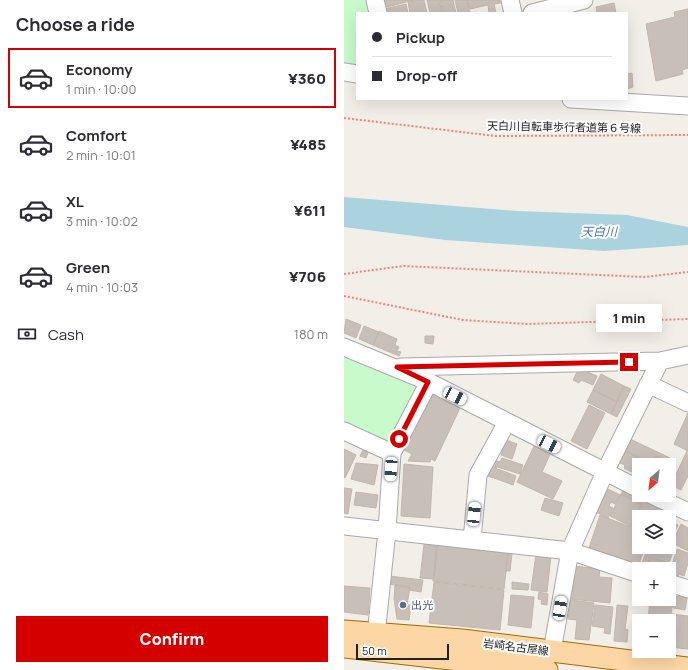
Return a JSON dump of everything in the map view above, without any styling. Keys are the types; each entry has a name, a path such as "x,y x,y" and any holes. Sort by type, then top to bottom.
{"main road":[{"name":"岩崎名古屋線","path":"344,631 376,635 462,640 550,661"},
{"name":"岩崎名古屋線","path":"344,647 438,664 550,661 688,668"}],"street":[{"path":"375,0 378,12"},
{"path":"510,0 513,12"},
{"path":"536,12 584,0"},
{"path":"344,72 356,74"},
{"path":"588,100 688,106"},
{"path":"344,347 397,367 632,485"},
{"path":"397,367 660,361 688,355"},
{"path":"550,661 570,551 604,472 660,361"},
{"path":"376,635 387,530 392,453 428,382"},
{"path":"648,384 688,403"},
{"path":"472,540 478,475 507,422"},
{"path":"344,431 392,453"},
{"path":"667,502 688,512"},
{"path":"344,526 570,551 632,572"},
{"path":"676,585 688,589"}],"path":[{"name":"天白川自転車歩行者道第６号線","path":"344,118 495,136 688,135"},
{"path":"344,274 403,266 644,277 688,272"},
{"path":"344,296 463,320 526,324 688,319"}],"green space":[{"path":"344,0 367,0 370,12 356,12 356,71 344,69"},
{"path":"344,355 410,382 415,389 387,443 344,421"}],"water":[{"name":"天白川","path":"344,197 517,211 627,215 688,227 688,245 604,251 445,240 344,227"}],"building":[{"path":"380,0 414,0 383,8"},
{"path":"424,0 427,12 410,12 408,2"},
{"path":"427,0 439,0 442,12 430,12"},
{"path":"440,0 453,0 456,12 443,12"},
{"path":"455,0 467,0 470,12 458,12"},
{"path":"467,0 505,0 506,2 494,4 496,12 489,12 488,5 470,9"},
{"path":"614,3 616,12 597,12 596,7"},
{"path":"406,4 408,12 385,12 384,9"},
{"path":"688,9 688,68 682,70 683,74 656,81 646,24 675,17 674,12"},
{"path":"632,73 633,87 628,89 628,74"},
{"path":"346,319 361,325 356,338 344,333"},
{"path":"364,326 379,332 373,345 359,339"},
{"path":"379,331 397,339 395,345 399,347 397,351 401,352 399,356 373,345"},
{"path":"425,336 434,336 433,344 425,343"},
{"path":"579,368 597,376 593,385 581,380 579,383 573,380"},
{"path":"601,374 624,386 617,402 593,390"},
{"path":"624,386 631,389 617,417 611,414"},
{"path":"593,390 617,402 611,414 587,402"},
{"path":"430,392 435,394 434,396 460,408 435,461 431,459 430,462 408,461 412,454 402,449"},
{"path":"589,405 605,413 587,449 571,441"},
{"path":"688,413 688,451 674,444"},
{"path":"628,438 670,458 660,458 656,456 655,458 640,458 623,450"},
{"path":"506,440 517,444 512,459 501,455"},
{"path":"535,444 551,452 542,472 562,481 553,499 517,482"},
{"path":"364,448 369,450 366,458 360,456"},
{"path":"344,449 356,455 345,478 344,477"},
{"path":"624,450 640,458 632,458 632,472 624,468 625,465 618,462"},
{"path":"687,451 688,476 681,490 676,488 676,474"},
{"path":"502,458 523,465 520,474 491,465 493,460 500,462"},
{"path":"356,463 378,465 374,485 351,479"},
{"path":"404,464 433,467 430,518 401,516"},
{"path":"491,466 497,468 493,478 485,475"},
{"path":"498,469 516,476 513,485 494,478"},
{"path":"625,487 632,490 632,500 621,494"},
{"path":"344,488 352,489 348,514 344,513"},
{"path":"606,488 620,495 615,504 611,502 609,506 613,508 608,518 594,511"},
{"path":"356,492 378,495 376,508 354,505"},
{"path":"621,494 632,500 632,502 641,504 638,510 632,510 632,522 630,526 610,516"},
{"path":"545,498 563,503 559,516 541,510"},
{"path":"643,502 653,502 665,508 664,510 639,510"},
{"path":"600,515 630,527 632,523 632,554 643,554 640,562 633,562 589,548"},
{"path":"681,524 688,528 688,551 676,545 676,535"},
{"path":"424,544 437,546 434,579 420,578"},
{"path":"437,546 508,553 504,589 433,581"},
{"path":"677,549 688,553 688,563 684,576 679,574 678,577 676,576 676,562 673,562"},
{"path":"508,553 512,554 510,571 506,571"},
{"path":"536,554 551,556 547,592 531,590"},
{"path":"645,554 672,554 669,562 650,558 648,562 642,562"},
{"path":"650,558 666,562 648,562"},
{"path":"574,566 600,569 599,577 612,578 610,603 571,599"},
{"path":"389,576 423,580 421,592 409,590 410,587 388,584"},
{"path":"434,582 504,590 500,630 429,623"},
{"path":"512,582 529,584 528,590 512,589"},
{"path":"395,585 410,587 407,605 411,605 409,620 397,619 394,599"},
{"path":"344,586 370,588 368,615 344,612"},
{"path":"539,592 548,594 547,605 541,604 542,600 538,599"},
{"path":"511,595 534,597 531,628 508,625"},
{"path":"676,596 687,598 685,610 673,608 673,606 676,606"},
{"path":"571,600 594,603 589,640 575,639 577,620 568,619"},
{"path":"595,605 613,607 610,634 604,633 605,628 592,626"},
{"path":"617,605 628,606 625,629 628,630 627,642 614,641"},
{"path":"649,606 672,606 671,614 649,614"},
{"path":"676,614 688,616 688,649 676,648"}],"place":[{"name":"出光","path":"403,605"}],"route":[{"path":"399,439 428,382 397,367 629,362"}]}
